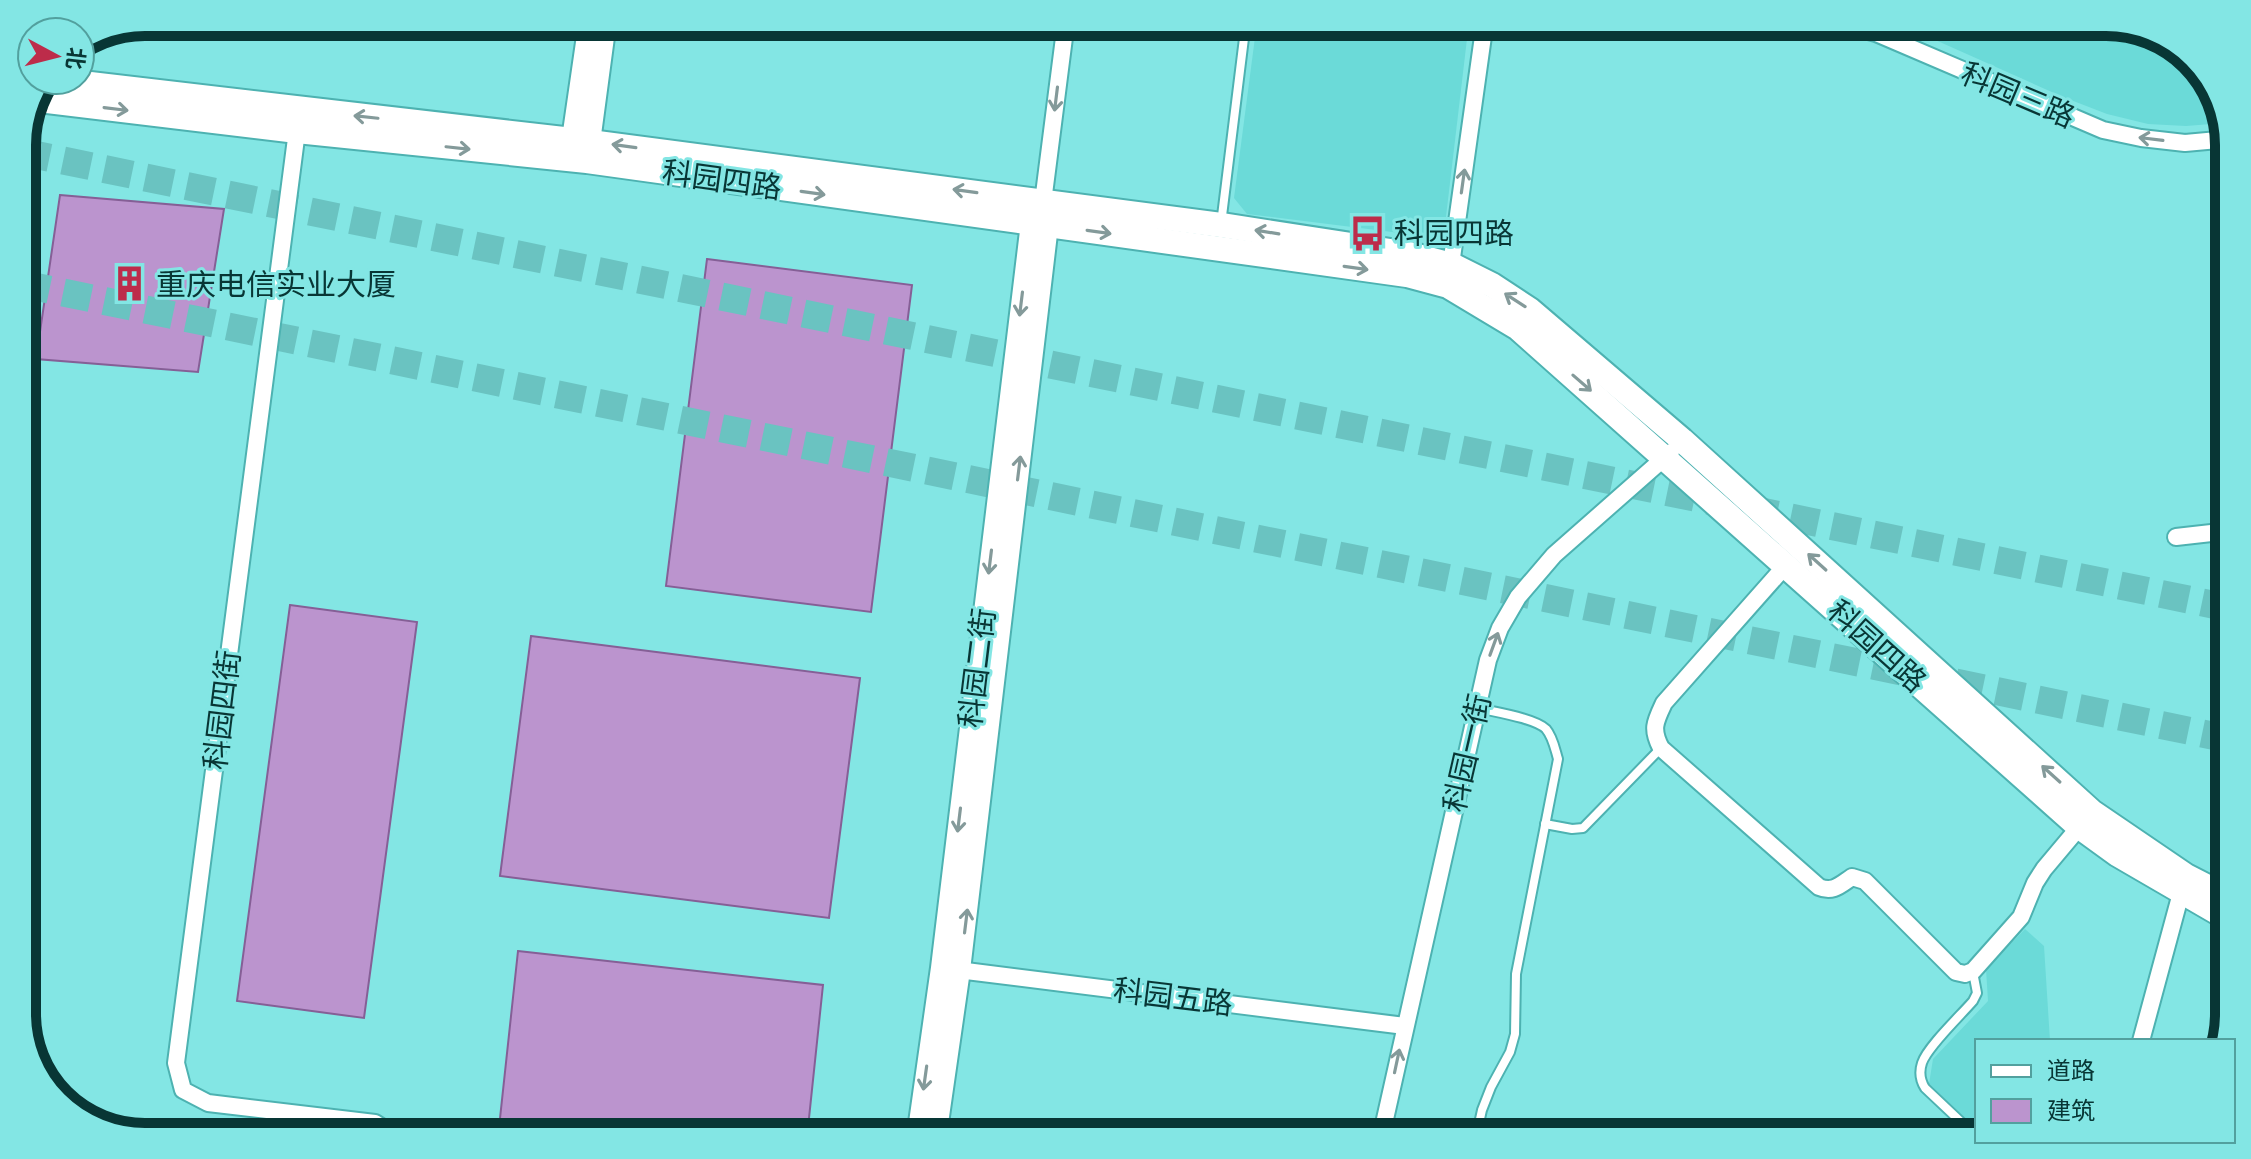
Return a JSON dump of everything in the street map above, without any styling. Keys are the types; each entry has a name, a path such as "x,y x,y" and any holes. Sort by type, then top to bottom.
{"main road":[{"name":"科园四路","path":"96,87 298,120"},
{"name":"科园四路","path":"46,101 298,120 580,150 1041,217 1407,275 1450,275 1492,285 1530,310 1674,449 1786,565 2086,819 2215,891"},
{"name":"科园四路","path":"1041,217 1221,225 1410,254 1450,275"},
{"name":"科园四路","path":"1674,449 2086,819 2117,854 2215,911"}],"street":[{"path":"580,150 588,36"},
{"path":"580,150 603,36"},
{"name":"科园二街","path":"937,1123 950,969 1064,36"},
{"path":"1450,275 1483,36"},
{"name":"科园三路","path":"1883,36 2103,130 2185,143 2215,140"},
{"name":"科园四街","path":"298,120 176,1063 183,1090 208,1103 375,1123"},
{"name":"科园一街","path":"1384,1123 1488,660 1500,628 1518,597 1554,555 1674,449"},
{"path":"2176,537 2215,533"},
{"path":"1786,565 1664,703 1656,719 1654,734 1661,748 1819,887 1828,891 1852,877 1865,881 1956,972 1965,974 1973,971 2021,917 2044,869 2086,819"},
{"path":"2142,1039 2181,893"},
{"name":"科园二街","path":"920,1123 950,969"},
{"name":"科园五路","path":"950,969 1405,1026"}],"lane":[{"path":"1221,225 1244,36"},
{"path":"1477,708 1538,723 1554,742 1558,759 1516,974 1515,1034 1510,1052 1491,1087 1479,1123"},
{"path":"1545,824 1583,828 1661,748"},
{"path":"1962,1123 1925,1088 1920,1072 1924,1057 1973,1001 1977,993 1973,971"}],"shaded area":[{"path":"1255,36 1467,36 1445,225 1432,237 1247,214 1234,198"},
{"path":"1926,36 2128,38 2167,54 2188,73 2204,97 2213,124 2148,124 2107,114"},
{"path":"2025,929 2044,946 2050,1039 1975,1039 1975,1123 1971,1123 1929,1084 1933,1059 1988,1001 1986,969"}],"building":[{"name":"重庆电信实业大厦","path":"60,195 224,209 198,372 36,359"},
{"path":"707,259 912,285 871,612 666,586"},
{"path":"290,605 417,622 364,1018 237,1001"},
{"path":"531,636 860,678 829,918 500,876"},
{"path":"518,951 823,985 808,1123 500,1123"}],"tunnel":[{"path":"36,155 2215,605"},
{"path":"36,287 2215,736"}],"place":[{"name":"科园四路","path":"1368,233"},
{"name":"重庆电信实业大厦","path":"130,284"}]}
